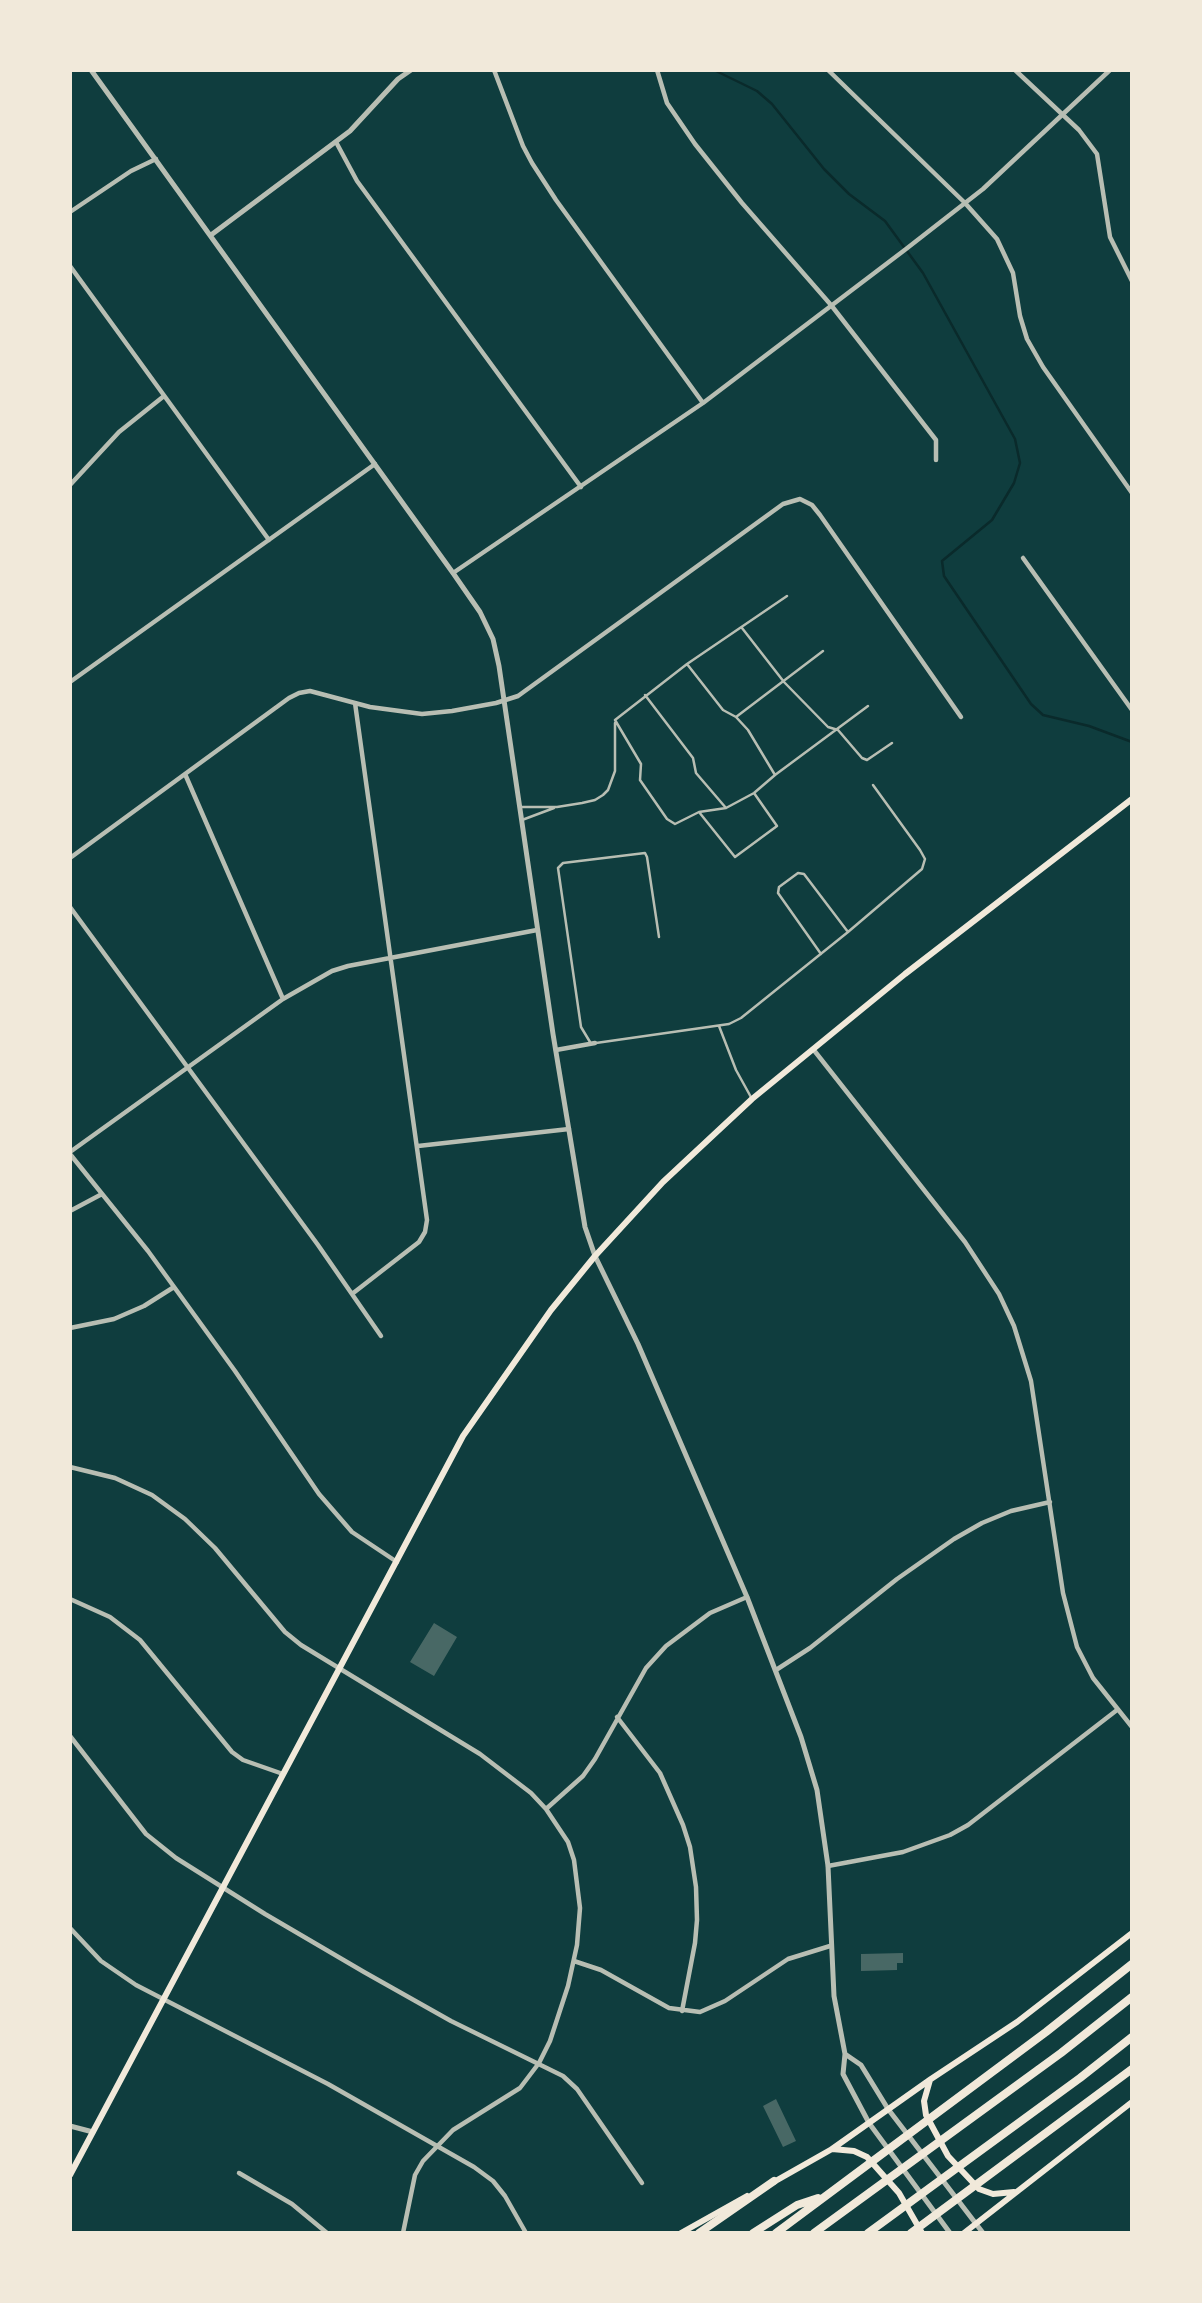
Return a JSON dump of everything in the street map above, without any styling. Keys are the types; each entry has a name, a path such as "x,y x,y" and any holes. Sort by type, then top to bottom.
{"highway":[{"path":"776,2233 1132,1964"},
{"path":"814,2233 955,2131 1132,1997"},
{"path":"867,2233 1132,2037"},
{"path":"911,2233 1132,2069"},
{"path":"699,2233 774,2181"},
{"path":"753,2233 797,2206 827,2196"}],"main road":[{"path":"70,2175 463,1436 551,1310 595,1256 672,1173 752,1099 905,974 1132,799"},
{"path":"681,2233 832,2149 1017,2022 1132,1933"},
{"path":"931,2079 924,2101 926,2115 948,2156 979,2189 993,2194 1016,2191"},
{"path":"964,2233 1132,2102"},
{"path":"832,2149 854,2151 867,2157 899,2193 922,2233"}],"street":[{"path":"91,70 453,573 480,612 492,639 585,1227 595,1256 638,1344 747,1597 801,1737 817,1790 828,1866 830,1947 836,2015 845,2054 843,2074 869,2123 950,2233"},
{"path":"211,235 350,131 397,79 411,70"},
{"path":"494,70 532,163 703,403"},
{"path":"657,70 667,103 695,144 742,203 831,305 936,440 936,460"},
{"path":"828,70 965,203 997,239 1013,272 1020,316 1027,339 1043,367 1132,493"},
{"path":"1015,70 1090,142 1097,154 1110,237 1132,281"},
{"path":"453,573 703,403 965,203 1019,157 1110,70"},
{"path":"336,142 357,181 581,487"},
{"path":"70,212 131,171 156,159"},
{"path":"70,266 269,540"},
{"path":"70,485 120,432 164,396"},
{"path":"70,682 376,464"},
{"path":"70,858 299,693 310,691 394,712 422,713 504,702 518,696 783,504 800,499 812,505 820,515 961,717"},
{"path":"1023,558 1132,710"},
{"path":"352,1294 412,1248 425,1232 427,1220 355,703"},
{"path":"185,774 283,999"},
{"path":"70,907 380,1336"},
{"path":"397,1562 352,1532 337,1517 174,1287 70,1153 283,999 332,971 390,957 537,930"},
{"path":"556,1050 595,1043"},
{"path":"813,1049 965,1241 999,1294 1025,1357 1063,1593 1077,1647 1093,1678 1132,1727"},
{"path":"418,1146 569,1129"},
{"path":"70,1211 102,1194"},
{"path":"70,1328 114,1319 144,1306 174,1287"},
{"path":"70,1467 115,1478 152,1495 185,1519 215,1548 285,1632 315,1655 480,1754 531,1793 546,1809 568,1842 575,1860 580,1908 574,1961 550,2041 539,2063 520,2088 469,2118 423,2161 415,2175 403,2233"},
{"path":"776,1670 848,1620 895,1581 954,1539 1011,1511 1050,1502"},
{"path":"546,1809 583,1776 646,1668 666,1646 710,1613 747,1597"},
{"path":"70,1599 110,1618 140,1640 232,1752 243,1760 283,1774"},
{"path":"828,1866 903,1852 950,1835 968,1825 1117,1710"},
{"path":"617,1717 660,1773 675,1804 690,1847 696,1886 697,1920 682,2011"},
{"path":"70,1736 146,1834 176,1858 374,1979 563,2077 577,2090 642,2183"},
{"path":"70,1928 115,1972 328,2084 474,2167 505,2196 526,2233"},
{"path":"574,1961 601,1970 669,2008 700,2012 725,2001 788,1959 830,1947"},
{"path":"845,2054 861,2066 888,2109 984,2233"},
{"path":"70,2126 93,2132"},
{"path":"239,2173 292,2204 327,2233"}],"lane":[{"path":"615,720 687,664 787,596"},
{"path":"742,628 784,682 828,727 838,730 862,758 867,761 892,743"},
{"path":"736,717 823,651"},
{"path":"687,664 723,710 736,717 748,730 775,775"},
{"path":"645,695 693,758 696,773 726,808"},
{"path":"615,720 641,764 640,780 667,819 675,824 699,811 726,808 754,793 868,706"},
{"path":"522,820 557,807 595,800 608,790 615,771 615,720"},
{"path":"659,937 645,853 563,863 558,868 581,1027 589,1042 719,1026 741,1018 922,869 925,859 920,850 873,785"},
{"path":"699,811 735,857 777,826 754,793"},
{"path":"520,807 557,807"},
{"path":"821,954 778,893 779,887 797,873 804,874 848,932"},
{"path":"719,1026 736,1070 752,1099"}],"building":[{"path":"434,1623 457,1637 434,1676 410,1662"},
{"path":"903,1953 903,1963 897,1963 897,1970 861,1971 861,1954"},
{"path":"776,2099 796,2141 783,2147 763,2106"}],"waterway":[{"path":"714,70 757,91 772,104 824,169 849,194 885,221 923,273 1015,439 1020,463 1014,483 992,520 942,561 944,576 1031,704 1043,715 1089,726 1132,742"}]}
